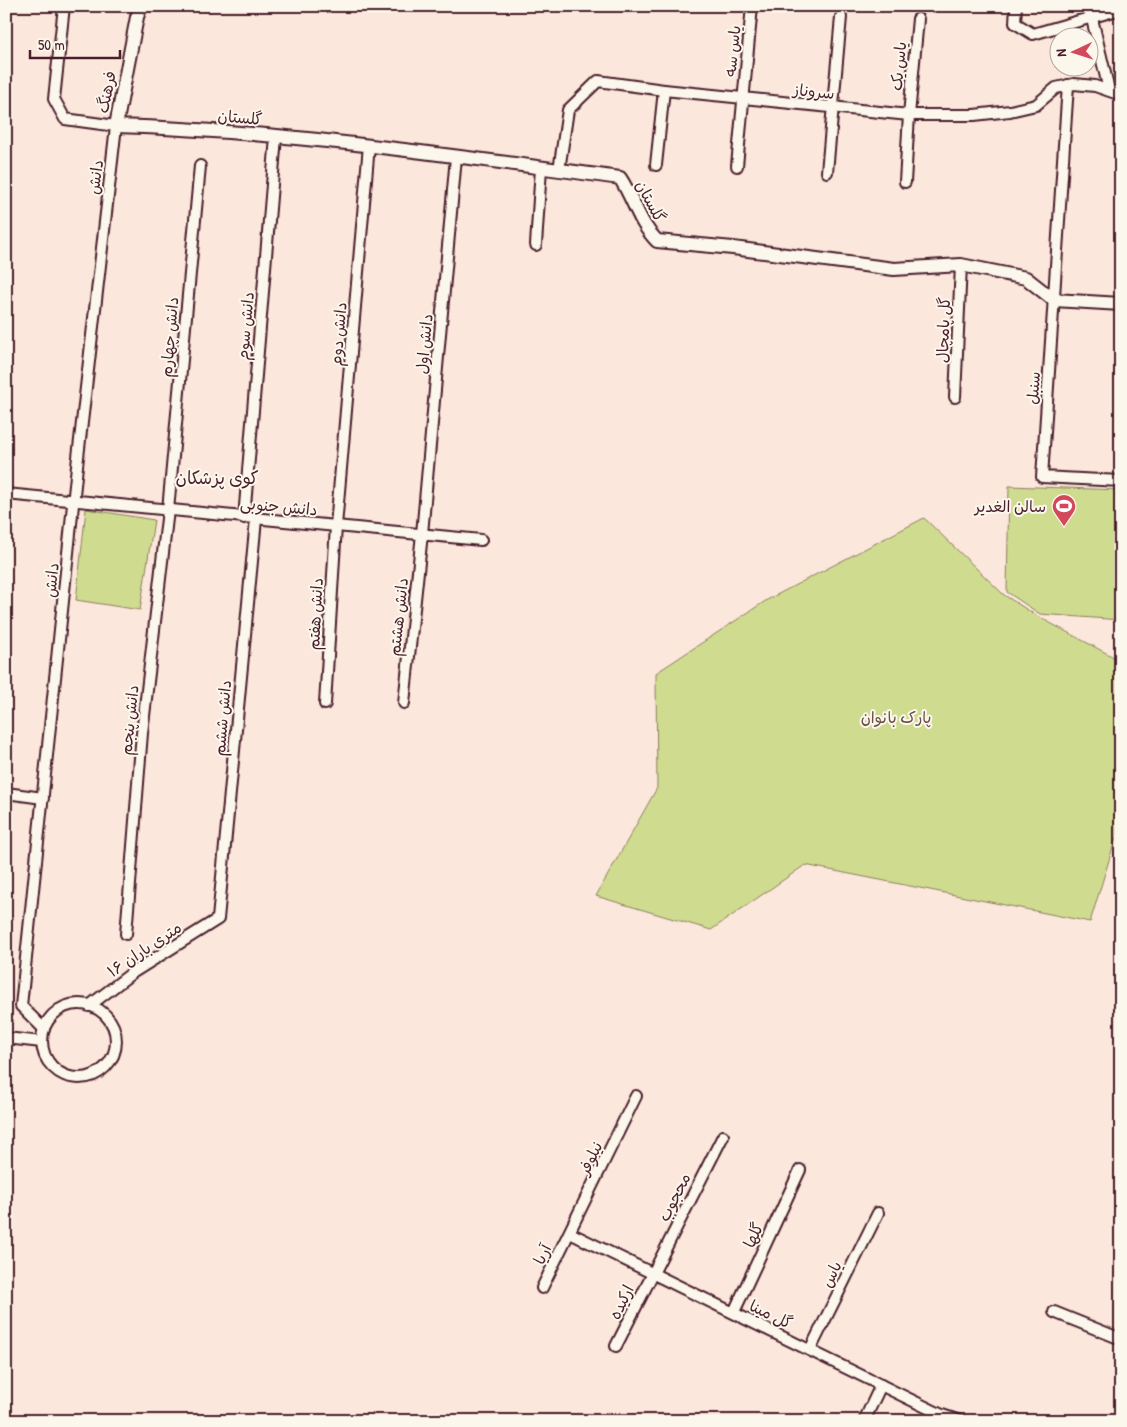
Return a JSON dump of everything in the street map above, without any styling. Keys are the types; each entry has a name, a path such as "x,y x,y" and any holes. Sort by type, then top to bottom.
{"street":[{"path":"64,6 54,100 65,119 116,126"},
{"name":"فرهنگ","path":"116,126 137,17 141,6"},
{"name":"یاس سه","path":"737,166 752,6"},
{"path":"1016,6 1015,23 1032,34 1121,9"},
{"path":"1089,6 1109,90"},
{"path":"827,172 841,17"},
{"name":"یاس یک","path":"906,182 909,116 918,19"},
{"name":"سروناز","path":"559,170 568,110 598,81 664,90 909,116 974,115 1010,111 1036,105 1056,88 1074,84 1095,86 1121,94"},
{"name":"سنبل","path":"1068,86 1042,477 1121,481"},
{"path":"656,165 664,90"},
{"name":"گلستان","path":"116,126 203,130 369,145 620,178 627,188 646,229 656,241 733,248 894,269 961,265 1026,278 1054,300"},
{"name":"دانش","path":"44,1028 21,1006 78,456 116,126"},
{"name":"دانش سوم","path":"244,518 276,136"},
{"name":"دانش دوم","path":"336,526 369,145"},
{"name":"دانش اول","path":"422,534 456,156"},
{"name":"دانش چهارم","path":"168,510 200,166"},
{"path":"536,245 542,168"},
{"name":"گل پامچال","path":"955,397 961,265"},
{"path":"1054,300 1121,304"},
{"name":"دانش جنوبی","path":"6,494 482,540"},
{"name":"دانش پنجم","path":"126,934 142,733 168,510"},
{"name":"دانش ششم","path":"218,919 256,519"},
{"name":"دانش هفتم","path":"325,704 336,526"},
{"name":"دانش هشتم","path":"404,703 422,534"},
{"path":"6,793 43,798"},
{"name":"۱۶ متری باران","path":"89,1006 132,973 218,919"},
{"path":"78,1004 89,1006 100,1011 109,1020 115,1031 116,1044 113,1056 106,1067 96,1075 72,1078 60,1074 47,1060 42,1042 44,1028 49,1019 62,1009 78,1004"},
{"path":"6,1038 42,1042"},
{"name":"نیلوفر","path":"570,1233 636,1096"},
{"name":"محجوب","path":"652,1272 723,1136"},
{"name":"گلها","path":"734,1312 800,1170"},
{"name":"یاس","path":"810,1350 878,1213"},
{"name":"گل مینا","path":"570,1233 942,1415 956,1420"},
{"name":"آریا","path":"542,1288 570,1233"},
{"name":"ارکیده","path":"616,1346 652,1272"},
{"path":"1054,1312 1121,1340"},
{"path":"864,1421 882,1385"}],"green space":[{"name":"سالن الغدیر","path":"1009,486 1121,490 1121,620 1040,614 1007,592"},
{"path":"86,509 154,520 140,610 76,600"},
{"name":"پارک بانوان","path":"924,518 1004,595 1037,616 1121,661 1121,821 1090,922 805,865 711,930 596,896 657,788 656,673 767,600"}],"place":[{"name":"سالن الغدیر","path":"1064,527"}],"district":[{"name":"کوی پزشکان","path":"217,477"}]}
